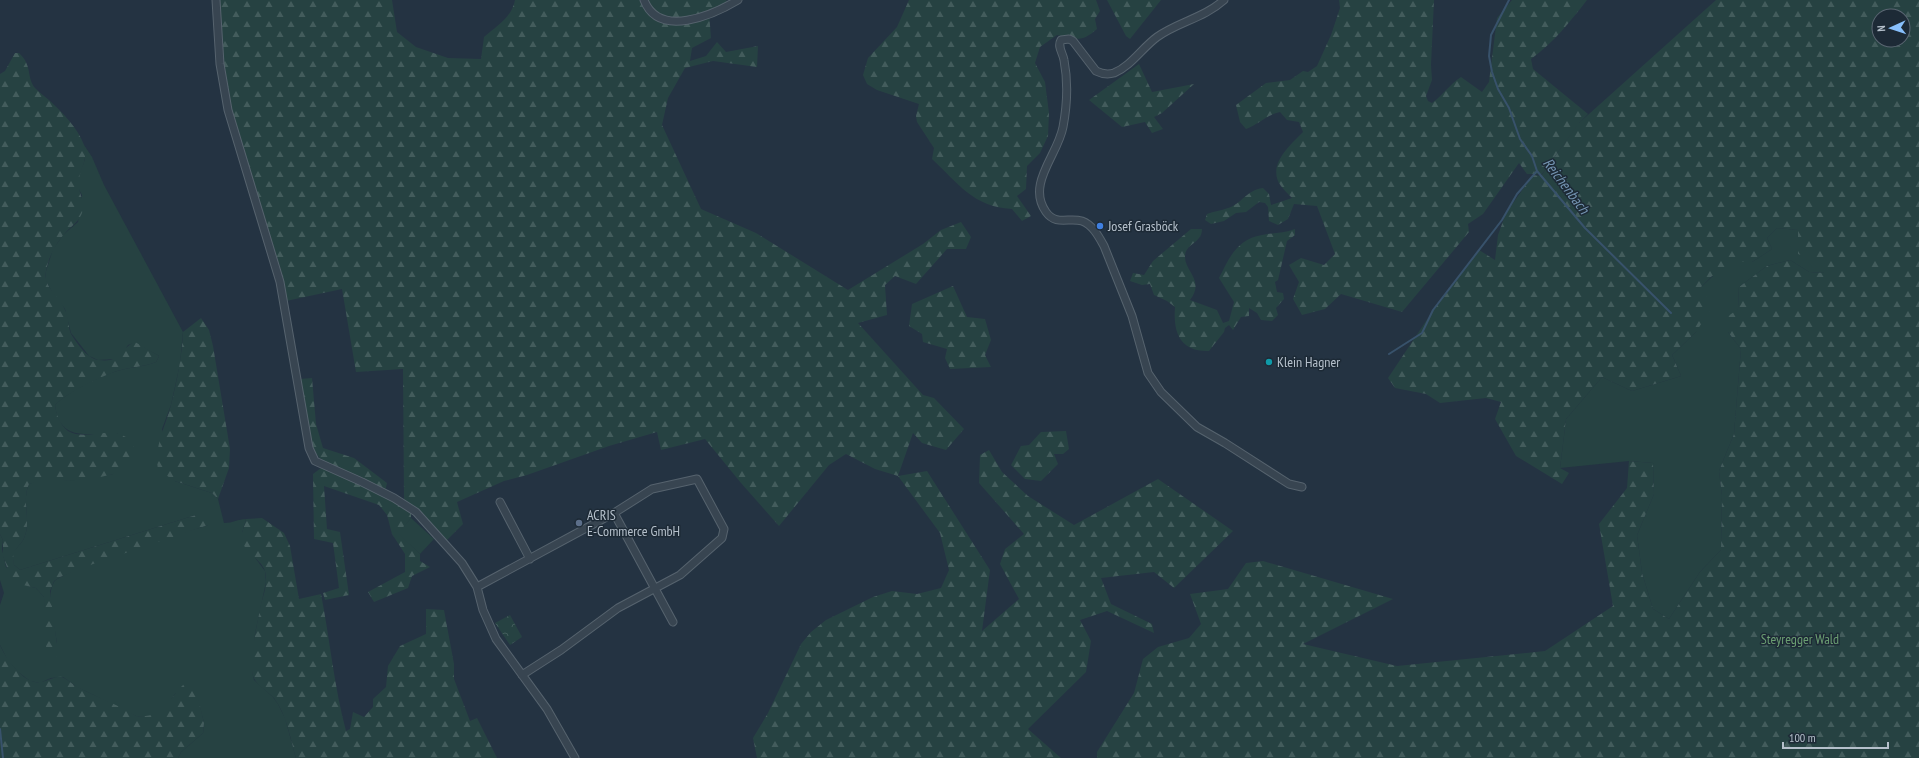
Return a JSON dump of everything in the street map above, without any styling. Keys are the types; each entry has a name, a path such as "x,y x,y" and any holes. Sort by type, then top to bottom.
{"street":[{"path":"216,0 220,64 228,110 280,282 309,448 315,461 394,498 416,512 462,563 477,587 483,610 496,639 557,725 575,758"},
{"path":"644,0 647,8 654,15 661,19 673,21 708,15 738,0"},
{"path":"1224,0 1207,14 1180,24 1157,37 1131,61 1112,73 1101,74 1096,71 1073,41 1065,38 1061,40 1060,48 1064,58 1066,82 1064,125 1057,147 1044,173 1039,193 1042,205 1051,218 1058,222 1082,221 1093,228 1098,236 1104,246 1132,316 1148,373 1161,392 1197,427 1289,484 1302,487"},
{"path":"477,587 614,513 655,488 697,479 724,529 722,538 680,575 618,608 561,650 522,675"},
{"path":"500,502 530,559"},
{"path":"614,513 672,622"}],"green space":[{"path":"220,0 392,0 397,32 416,47 448,58 481,59 484,37 499,25 507,16 511,11 515,0 726,0 728,3 709,12 711,38 692,48 690,61 706,56 717,42 726,52 758,46 757,67 713,61 685,68 668,98 662,125 701,209 756,233 848,290 923,244 941,230 961,222 971,237 966,249 947,249 916,284 895,276 885,285 887,315 858,323 923,395 934,398 964,429 946,450 922,443 913,433 898,476 875,469 846,454 829,465 779,526 705,439 661,450 657,432 609,446 527,475 504,481 457,502 463,524 446,541 417,510 404,500 403,369 356,372 342,289 286,301 278,261 238,134 228,97 224,65"},
{"path":"909,0 1096,0 1100,11 1095,19 1097,29 1087,36 1078,39 1057,35 1040,47 1035,63 1045,82 1049,113 1048,136 1040,153 1027,166 1026,189 1017,196 1031,216 1022,221 1012,209 987,204 976,199 958,185 932,159 934,148 917,122 916,116 919,104 877,90 867,84 863,75 868,58 897,27"},
{"path":"1107,0 1161,0 1130,39 1126,36"},
{"path":"1339,0 1434,0 1431,65 1432,80 1426,96 1428,101 1432,103 1461,77 1482,92 1489,82 1497,18 1512,0 1587,0 1554,39 1531,59 1533,69 1588,114 1579,123 1542,174 1527,174 1519,163 1483,214 1468,224 1469,232 1402,312 1341,294 1325,309 1302,315 1293,299 1299,282 1289,265 1301,258 1324,265 1335,254 1317,206 1294,204 1288,219 1278,225 1269,221 1268,207 1265,203 1259,202 1246,212 1236,213 1224,221 1211,224 1205,220 1207,214 1233,206 1252,191 1257,189 1263,188 1269,194 1271,205 1292,198 1281,186 1277,178 1276,171 1278,164 1286,150 1303,132 1299,122 1287,120 1280,112 1271,115 1246,129 1240,122 1236,105 1266,83 1290,80 1303,71 1308,72 1317,66 1331,35 1340,8"},
{"name":"Steyregger Wald","path":"1716,0 1919,0 1919,758 1097,758 1097,752 1134,693 1143,659 1158,647 1189,638 1201,624 1190,594 1228,589 1246,563 1263,561 1393,599 1303,644 1397,666 1545,651 1613,606 1599,524 1627,488 1629,461 1653,463 1654,494 1637,535 1642,573 1653,609 1669,619 1700,572 1721,550 1722,496 1719,471 1734,434 1741,349 1728,332 1727,317 1738,309 1739,287 1767,266 1790,260 1809,272 1824,273 1825,264 1798,254 1798,230 1777,228 1767,238 1772,249 1752,262 1728,262 1723,275 1712,276 1701,287 1712,307 1696,332 1672,355 1681,376 1632,391 1602,377 1566,419 1560,468 1569,473 1562,484 1516,456 1495,419 1501,402 1486,398 1440,403 1426,394 1395,388 1388,378 1434,309 1479,250 1495,260 1498,235 1506,213 1533,175 1541,176 1579,123"},
{"path":"15,53 19,53 26,62 32,84 54,105 78,132 85,149 85,158 78,182 83,204 82,213 78,221 63,235 56,245 46,271 49,287 63,305 71,334 86,354 99,360 112,359 116,357 135,342 159,356 156,362 117,371 94,381 75,390 55,405 59,419 68,431 84,435 111,433 119,434 127,438 133,445 136,452 136,457 128,468 102,477 62,481 41,481 29,484 26,497 26,531 23,540 13,553 14,565 20,570 196,515 203,515 211,520 208,525 93,564 60,577 54,581 50,591 57,645 57,655 54,660 50,660 47,654 44,597 36,588 19,584 11,579 3,556 3,540 0,534 0,74 5,71"},
{"path":"1139,64 1152,92 1194,84 1162,113 1154,117 1163,129 1152,133 1145,122 1122,127 1089,100"},
{"path":"84,145 92,157 104,185 183,332 180,364 171,405 162,429 175,481 212,493 218,499 224,523 246,519 242,533 256,559 265,571 266,582 255,634 252,671 254,680 273,697 278,704 285,718 296,758 178,758 181,752 203,733 204,723 194,685 175,694 168,705 158,713 147,717 136,716 77,687 63,677 51,678 40,683 30,681 18,672 8,661 0,645 0,605 4,593 0,580 0,534 3,540 2,549 6,567 28,586 36,588 44,597 45,609 57,645 51,604 54,582 62,576 78,569 151,543 208,525 196,515 20,570 14,565 12,553 23,540 26,531 26,497 29,484 36,481 75,480 113,474 119,434 88,434 70,431 63,426 58,417 55,405 67,395 93,381 117,371 156,362 159,356 135,343 128,345 123,354 116,359 98,360 89,356 71,333 65,309 52,292 46,281 46,271 53,249 63,235 78,222 82,195 78,188 78,178 85,159"},
{"path":"1777,228 1799,230 1825,264 1825,273 1809,272 1790,260 1767,266 1739,287 1738,309 1728,332 1741,349 1734,434 1719,471 1722,496 1721,550 1700,572 1669,619 1653,609 1642,573 1637,535 1654,494 1653,463 1629,461 1560,468 1566,419 1602,377 1632,391 1681,376 1672,355 1696,332 1701,287 1728,262 1752,262 1772,249 1767,238"},
{"path":"1191,229 1202,229 1200,237 1186,250 1185,253 1186,262 1196,287 1190,300 1217,310 1223,323 1229,321 1234,302 1219,278 1226,263 1235,250 1253,237 1295,229 1295,235 1287,241 1278,280 1275,282 1277,292 1283,293 1284,299 1276,308 1278,315 1272,321 1261,320 1257,313 1249,308 1249,316 1241,317 1233,330 1229,325 1225,328 1224,332 1209,351 1191,348 1180,339 1175,325 1175,307 1167,301 1154,295 1150,284 1142,285 1130,281 1133,273 1144,275 1153,261"},
{"path":"953,286 967,317 985,319 991,340 985,355 991,367 950,369 945,358 947,349 923,342 922,334 909,326 912,304"},
{"path":"201,318 209,330 213,346 230,449 229,468 218,499 212,493 175,481 158,470 157,461 159,445 175,387 183,332"},
{"path":"312,378 316,424 323,448 354,458 387,483 384,496 411,512 411,518 398,533 420,554 420,561 430,567 412,576 408,588 374,602 368,592 405,572 405,554 392,534 387,515 379,505 324,486 327,529 340,532 349,595 325,600 323,593 339,588 333,543 314,539 313,474 321,468 321,460 313,449 300,379"},
{"path":"1066,431 1069,449 1063,454 1054,454 1058,464 1041,481 1025,479 1011,465 1021,446 1029,445 1041,432"},
{"path":"989,450 1002,472 1028,496 1074,525 1158,479 1233,531 1174,588 1154,572 1101,578 1111,604 1152,624 1154,633 1107,611 1080,620 1091,641 1086,672 1028,729 1061,758 757,758 753,738 768,713 801,644 811,632 826,620 873,597 892,591 917,594 941,588 949,570 940,533 898,476 927,471 990,570 982,631 1019,599 1000,564 1005,549 1024,534 979,483 980,455"},
{"path":"262,518 284,533 290,546 299,599 321,594 338,697 346,731 350,729 353,712 364,717 373,707 373,699 386,687 388,666 400,646 426,634 426,609 444,610 454,664 454,679 470,721 477,718 497,758 296,758 288,727 282,712 274,698 257,683 252,671 253,645 265,588 266,575 262,566 244,545 242,533 246,519"},
{"path":"411,518 434,539 420,554 397,533"},
{"path":"510,615 522,637 510,645 495,623"},
{"path":"0,645 6,657 16,670 29,680 41,682 62,677 85,691 136,716 153,715 169,702 184,684 195,685 204,723 203,733 181,752 178,758 0,758"}],"waterway":[{"name":"Reichenbach","path":"1509,0 1491,35 1489,56 1492,72 1498,89 1509,108 1520,139 1532,156 1537,171 1585,228 1671,313"},
{"path":"1389,354 1422,333 1433,310 1502,220 1517,194 1537,171"},
{"path":"0,729 3,758"}],"place":[{"name":"Josef Grasböck","path":"1100,226"},
{"name":"Klein Hagner","path":"1269,362"},
{"name":"ACRIS E-Commerce GmbH","path":"579,523"}]}
